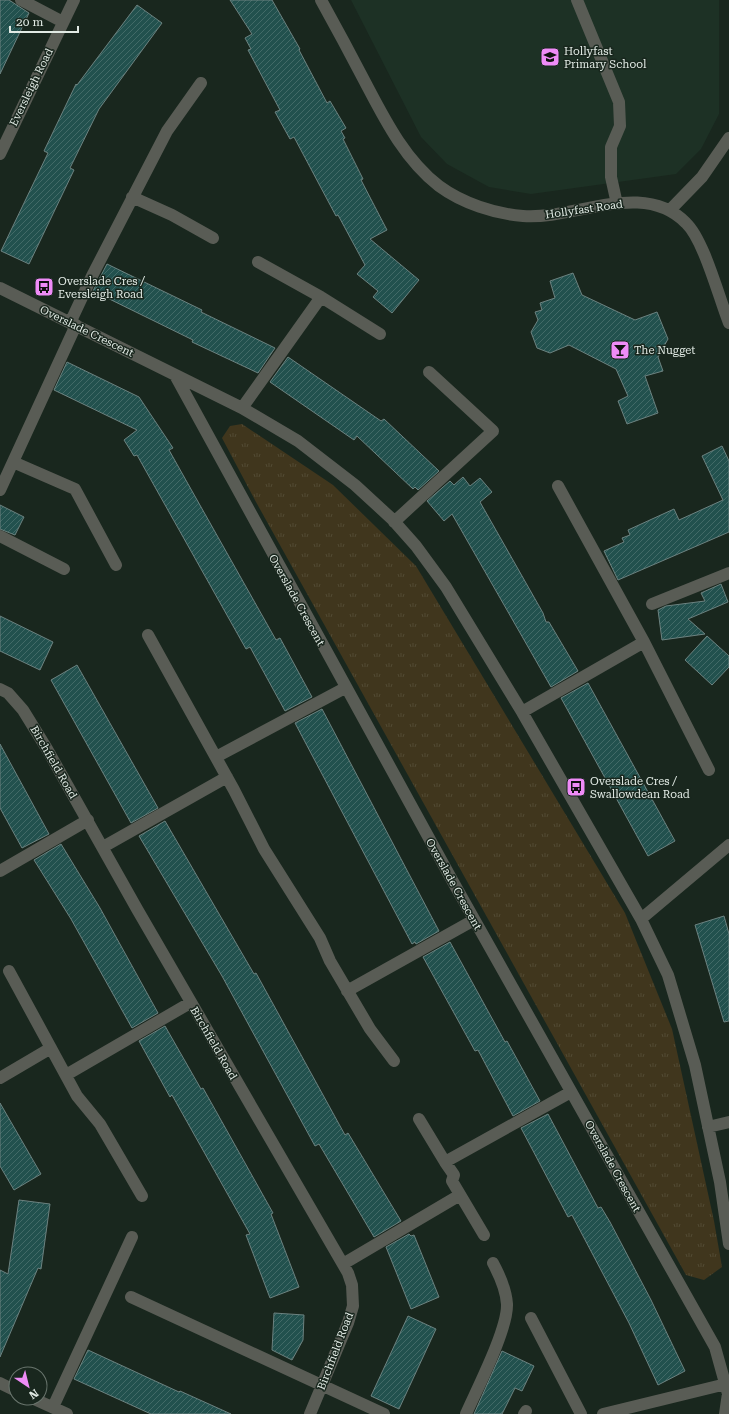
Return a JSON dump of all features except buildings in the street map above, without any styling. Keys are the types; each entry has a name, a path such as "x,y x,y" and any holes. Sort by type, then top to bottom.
{"street":[{"path":"21,0 63,22"},
{"name":"Eversleigh Road","path":"0,154 74,0"},
{"name":"Hollyfast Road","path":"321,0 383,116 400,143 418,165 439,186 463,200 493,210 523,216 563,214 617,204 652,204 670,210 687,223 698,239 729,323"},
{"path":"577,0 619,102 620,126 611,147 610,176 617,204"},
{"path":"0,490 73,324 132,197 167,131 201,83"},
{"path":"670,210 702,177 729,138"},
{"path":"132,197 172,215 213,238"},
{"path":"258,262 321,297 380,334"},
{"name":"Overslade Crescent","path":"0,288 242,408 304,445 354,485 394,522 416,546 446,587 522,712 641,919 668,975 695,1065 720,1182 729,1244"},
{"path":"242,408 321,297"},
{"path":"394,522 493,431 429,372"},
{"name":"Overslade Crescent","path":"175,375 345,688 715,1347 728,1387 726,1414"},
{"path":"13,462 75,489 116,565"},
{"path":"558,486 644,642 709,770"},
{"path":"0,536 64,568"},
{"path":"652,604 729,573"},
{"path":"148,635 227,777 264,849 320,938 347,991 370,1029 394,1061"},
{"path":"522,712 644,642"},
{"path":"216,757 345,688"},
{"name":"Birchfield Road","path":"0,689 8,694 23,710 88,820 190,1002 343,1264 352,1285 352,1306 348,1323 310,1414"},
{"path":"103,847 227,777"},
{"path":"0,871 88,820"},
{"path":"641,919 729,845"},
{"path":"347,991 474,920"},
{"path":"9,971 77,1096 100,1124 142,1196"},
{"path":"66,1075 190,1002"},
{"path":"0,1078 51,1048"},
{"path":"445,1162 571,1092"},
{"path":"419,1119 454,1175 452,1182 484,1235"},
{"path":"708,1127 729,1122"},
{"path":"343,1264 460,1195"},
{"path":"53,1407 132,1237"},
{"path":"466,1414 502,1328 507,1305 502,1280 493,1263"},
{"path":"131,1298 384,1414"},
{"path":"531,1318 581,1414"},
{"path":"603,1414 728,1387"},
{"path":"48,1405 67,1414"}],"shaded area":[{"name":"Hollyfast Primary School","path":"351,0 719,0 719,114 701,149 676,174 531,194 489,187 447,164 421,137"}],"green space":[{"path":"242,424 333,485 416,566 625,913 672,1029 714,1221 722,1267 704,1280 686,1275 256,502 222,438 230,426"}],"place":[{"name":"Hollyfast Primary School","path":"550,57"},
{"name":"Overslade Cres / Eversleigh Road","path":"44,287"},
{"name":"The Nugget","path":"620,350"},
{"name":"Overslade Cres / Swallowdean Road","path":"576,787"}]}
